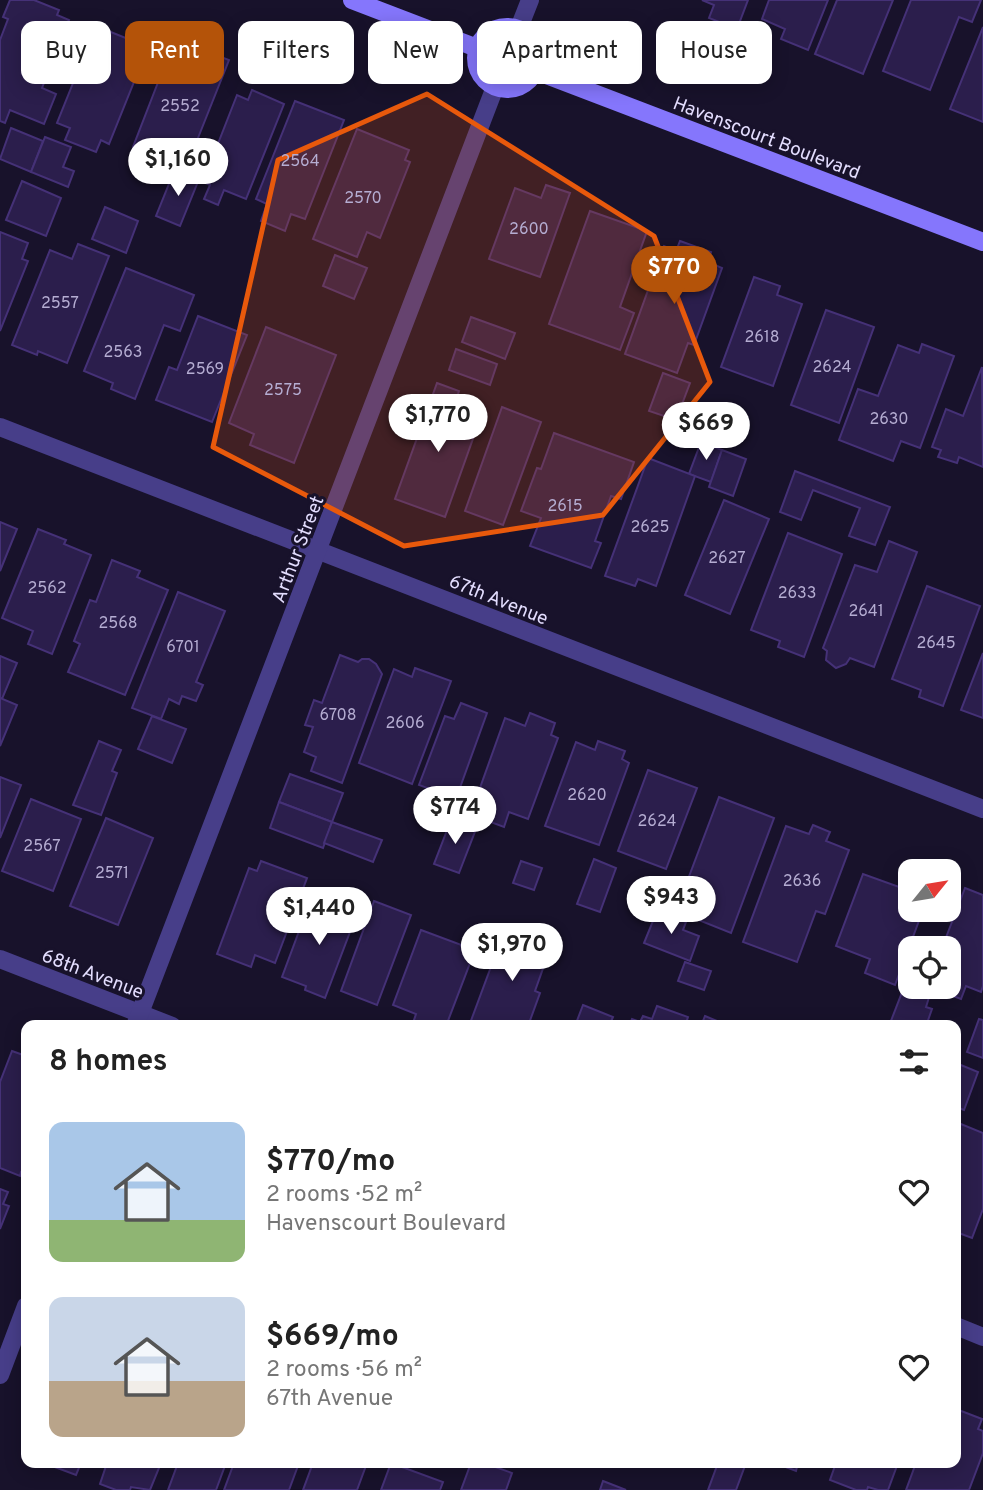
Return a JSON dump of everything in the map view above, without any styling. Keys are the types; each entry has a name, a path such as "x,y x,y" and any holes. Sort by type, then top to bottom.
{"street":[{"path":"352,0 477,48"},
{"path":"522,21 530,0"},
{"path":"491,84 507,90 523,84"},
{"name":"Havenscourt Boulevard","path":"570,84 983,242"},
{"name":"Arthur Street","path":"137,1019 495,87"},
{"name":"67th Avenue","path":"0,427 983,809"},
{"name":"68th Avenue","path":"0,959 137,1019"},
{"path":"0,1375 21,1319"},
{"path":"961,1328 983,1337"}],"highlighted area":[{"path":"427,94 654,236 710,382 603,515 404,546 213,447 278,160"}],"building":[{"path":"10,0 34,0 59,10 57,15 69,20 21,21 21,84 44,84 42,88 56,94 44,124 10,110 5,123 0,121 0,40 8,19 3,17"},
{"path":"702,0 748,0 740,21 717,21 709,18 714,5"},
{"path":"769,0 828,0 808,50 781,39 785,29 772,21 762,19"},
{"path":"837,0 893,0 863,74 815,54"},
{"path":"911,0 981,0 972,22 959,17 930,90 883,71"},
{"path":"983,27 983,122 950,109"},
{"path":"111,32 125,38 125,84 133,84 109,144 101,140 96,152 65,140 70,128 57,123 73,84 111,84"},
{"path":"224,58 229,60 224,73"},
{"path":"157,84 219,84 190,158 171,150 166,165 147,157 149,153 133,147"},
{"path":"252,90 284,104 246,199 224,190 218,205 204,199 210,185 203,182 237,95 248,100"},
{"path":"295,101 344,120 305,219 291,214 285,231 261,221 267,204 256,199"},
{"path":"11,128 43,141 31,172 0,159"},
{"path":"357,129 409,150 405,160 410,162 380,238 367,232 357,257 313,239"},
{"path":"45,137 71,147 63,167 74,171 68,187 31,172"},
{"path":"175,169 199,179 180,226 156,216"},
{"path":"22,181 61,198 46,236 6,220"},
{"path":"546,185 570,193 540,277 489,259 515,188 541,198"},
{"path":"105,207 138,221 126,253 92,239"},
{"path":"590,211 647,231 620,307 634,313 620,350 549,324"},
{"path":"0,232 28,243 22,259 28,261 0,331"},
{"path":"680,241 711,252 708,262 722,268 694,345 688,343 677,373 625,354 664,246 676,251"},
{"path":"78,244 109,256 67,363 38,351 37,355 12,345 50,250 72,259"},
{"path":"335,255 367,268 354,299 323,286"},
{"path":"126,268 194,295 180,331 164,325 135,399 111,389 113,383 84,371"},
{"path":"754,277 780,286 777,295 802,304 773,386 721,367"},
{"path":"826,310 874,327 839,423 791,405"},
{"path":"198,316 247,335 212,422 156,400 169,367 177,370"},
{"path":"471,317 515,333 505,359 462,342"},
{"path":"266,327 336,355 294,463 250,445 254,434 229,423"},
{"path":"922,344 954,356 920,448 901,441 893,461 839,440 858,389 878,396 898,345 919,353"},
{"path":"456,349 497,364 490,385 449,370"},
{"path":"982,367 983,467 959,457 957,463 938,457 941,450 932,447 946,409 963,416"},
{"path":"663,373 690,383 676,420 649,411"},
{"path":"437,383 459,391 453,409 480,419 445,517 395,499"},
{"path":"502,407 541,422 503,525 465,511"},
{"path":"554,433 634,462 621,499 611,496 595,541 601,543 591,568 530,546 541,518 521,511"},
{"path":"701,442 722,450 711,482 689,474"},
{"path":"722,450 746,459 733,496 709,487"},
{"path":"648,458 695,476 656,586 638,579 635,586 605,576"},
{"path":"795,471 890,507 875,545 849,536 860,508 813,490 801,520 780,512"},
{"path":"724,500 769,519 730,614 685,595"},
{"path":"0,522 17,529 0,571"},
{"path":"38,529 66,540 64,544 91,555 52,654 28,644 33,631 2,618"},
{"path":"788,533 842,554 804,657 778,647 780,641 751,630"},
{"path":"889,541 917,552 874,667 850,658 846,664 836,668 826,660 827,651 823,648 855,565 877,572"},
{"path":"112,560 140,571 137,577 168,590 125,695 68,672 80,644 74,641 90,600 96,602"},
{"path":"927,586 980,606 943,706 919,697 921,690 892,679"},
{"path":"178,592 225,611 196,682 203,685 196,701 182,696 179,704 169,699 161,719 132,708"},
{"path":"983,653 983,718 961,710"},
{"path":"340,655 358,662 369,659 382,674 342,783 311,771 316,757 304,752 313,727 305,725 314,700 322,703"},
{"path":"0,656 17,663 2,699 0,698"},
{"path":"415,668 451,681 412,784 359,763 394,669 412,677"},
{"path":"0,698 17,705 0,746"},
{"path":"461,703 487,713 453,807 437,802 441,793 419,785 445,716 454,719"},
{"path":"530,713 555,723 551,735 558,738 528,819 509,812 504,827 477,817 483,802 476,799 505,718 525,726"},
{"path":"152,716 186,729 172,763 138,749"},
{"path":"99,741 121,750 112,771 117,773 101,815 73,805"},
{"path":"598,741 625,751 622,759 629,763 599,845 545,826 576,742 595,750"},
{"path":"648,770 697,788 666,869 618,851"},
{"path":"290,774 343,793 332,822 279,802"},
{"path":"0,777 21,785 0,838"},
{"path":"719,797 774,818 731,933 676,911"},
{"path":"31,799 81,819 53,891 2,871"},
{"path":"279,802 332,822 323,848 270,828"},
{"path":"106,818 153,838 118,925 70,906"},
{"path":"451,820 476,829 459,873 434,864"},
{"path":"332,822 382,840 373,862 324,843"},
{"path":"813,825 830,832 826,841 849,850 825,914 816,911 797,962 743,942 786,826 809,834"},
{"path":"594,859 616,868 600,912 577,904"},
{"path":"261,861 307,878 275,963 255,955 251,967 217,954 249,868 257,871"},
{"path":"521,861 542,868 534,890 513,883"},
{"path":"863,874 898,887 898,922 919,922 913,936 898,936 898,977 895,985 865,973 870,959 836,946"},
{"path":"965,888 983,895 983,986 981,992 966,986 961,999 961,936 947,936 952,922 961,922 961,898"},
{"path":"311,899 356,916 325,998 305,990 306,986 282,977"},
{"path":"374,901 411,915 377,1005 341,991"},
{"path":"657,911 686,922 683,930 699,936 690,961 644,943"},
{"path":"505,929 551,946 535,991 540,993 530,1020 471,1020"},
{"path":"421,930 475,950 448,1020 414,1020 416,1014 393,1005"},
{"path":"685,962 711,971 704,990 678,981"},
{"path":"899,999 928,999 926,1007 932,1009 928,1020 891,1020"},
{"path":"583,1005 613,1017 612,1020 577,1020"},
{"path":"657,1006 688,1017 687,1020 641,1020 643,1016 652,1019"},
{"path":"979,1019 983,1020 983,1058 967,1052"},
{"path":"12,1051 21,1054 20,1176 0,1168 0,1082"},
{"path":"961,1065 978,1072 964,1110 961,1109"},
{"path":"961,1124 983,1133 983,1209 972,1238 961,1234"},
{"path":"0,1189 8,1192 3,1204 9,1206 0,1229"},
{"path":"961,1411 982,1419 978,1429 983,1431 983,1453 969,1490 906,1490 914,1468 961,1468"},
{"path":"57,1468 79,1468 76,1475"},
{"path":"105,1468 159,1468 150,1490 131,1487 130,1490 116,1490 100,1484"},
{"path":"176,1468 224,1468 216,1490 168,1490"},
{"path":"232,1468 297,1468 289,1490 224,1490"},
{"path":"311,1468 365,1468 357,1490 303,1490"},
{"path":"389,1468 405,1468 443,1482 440,1490 381,1490"},
{"path":"469,1468 498,1468 512,1473 506,1490 461,1490"},
{"path":"716,1468 744,1468 736,1490 708,1490"},
{"path":"834,1468 896,1468 888,1490 868,1487 867,1490 856,1490 830,1480"},
{"path":"603,1481 626,1490 600,1490"}]}
